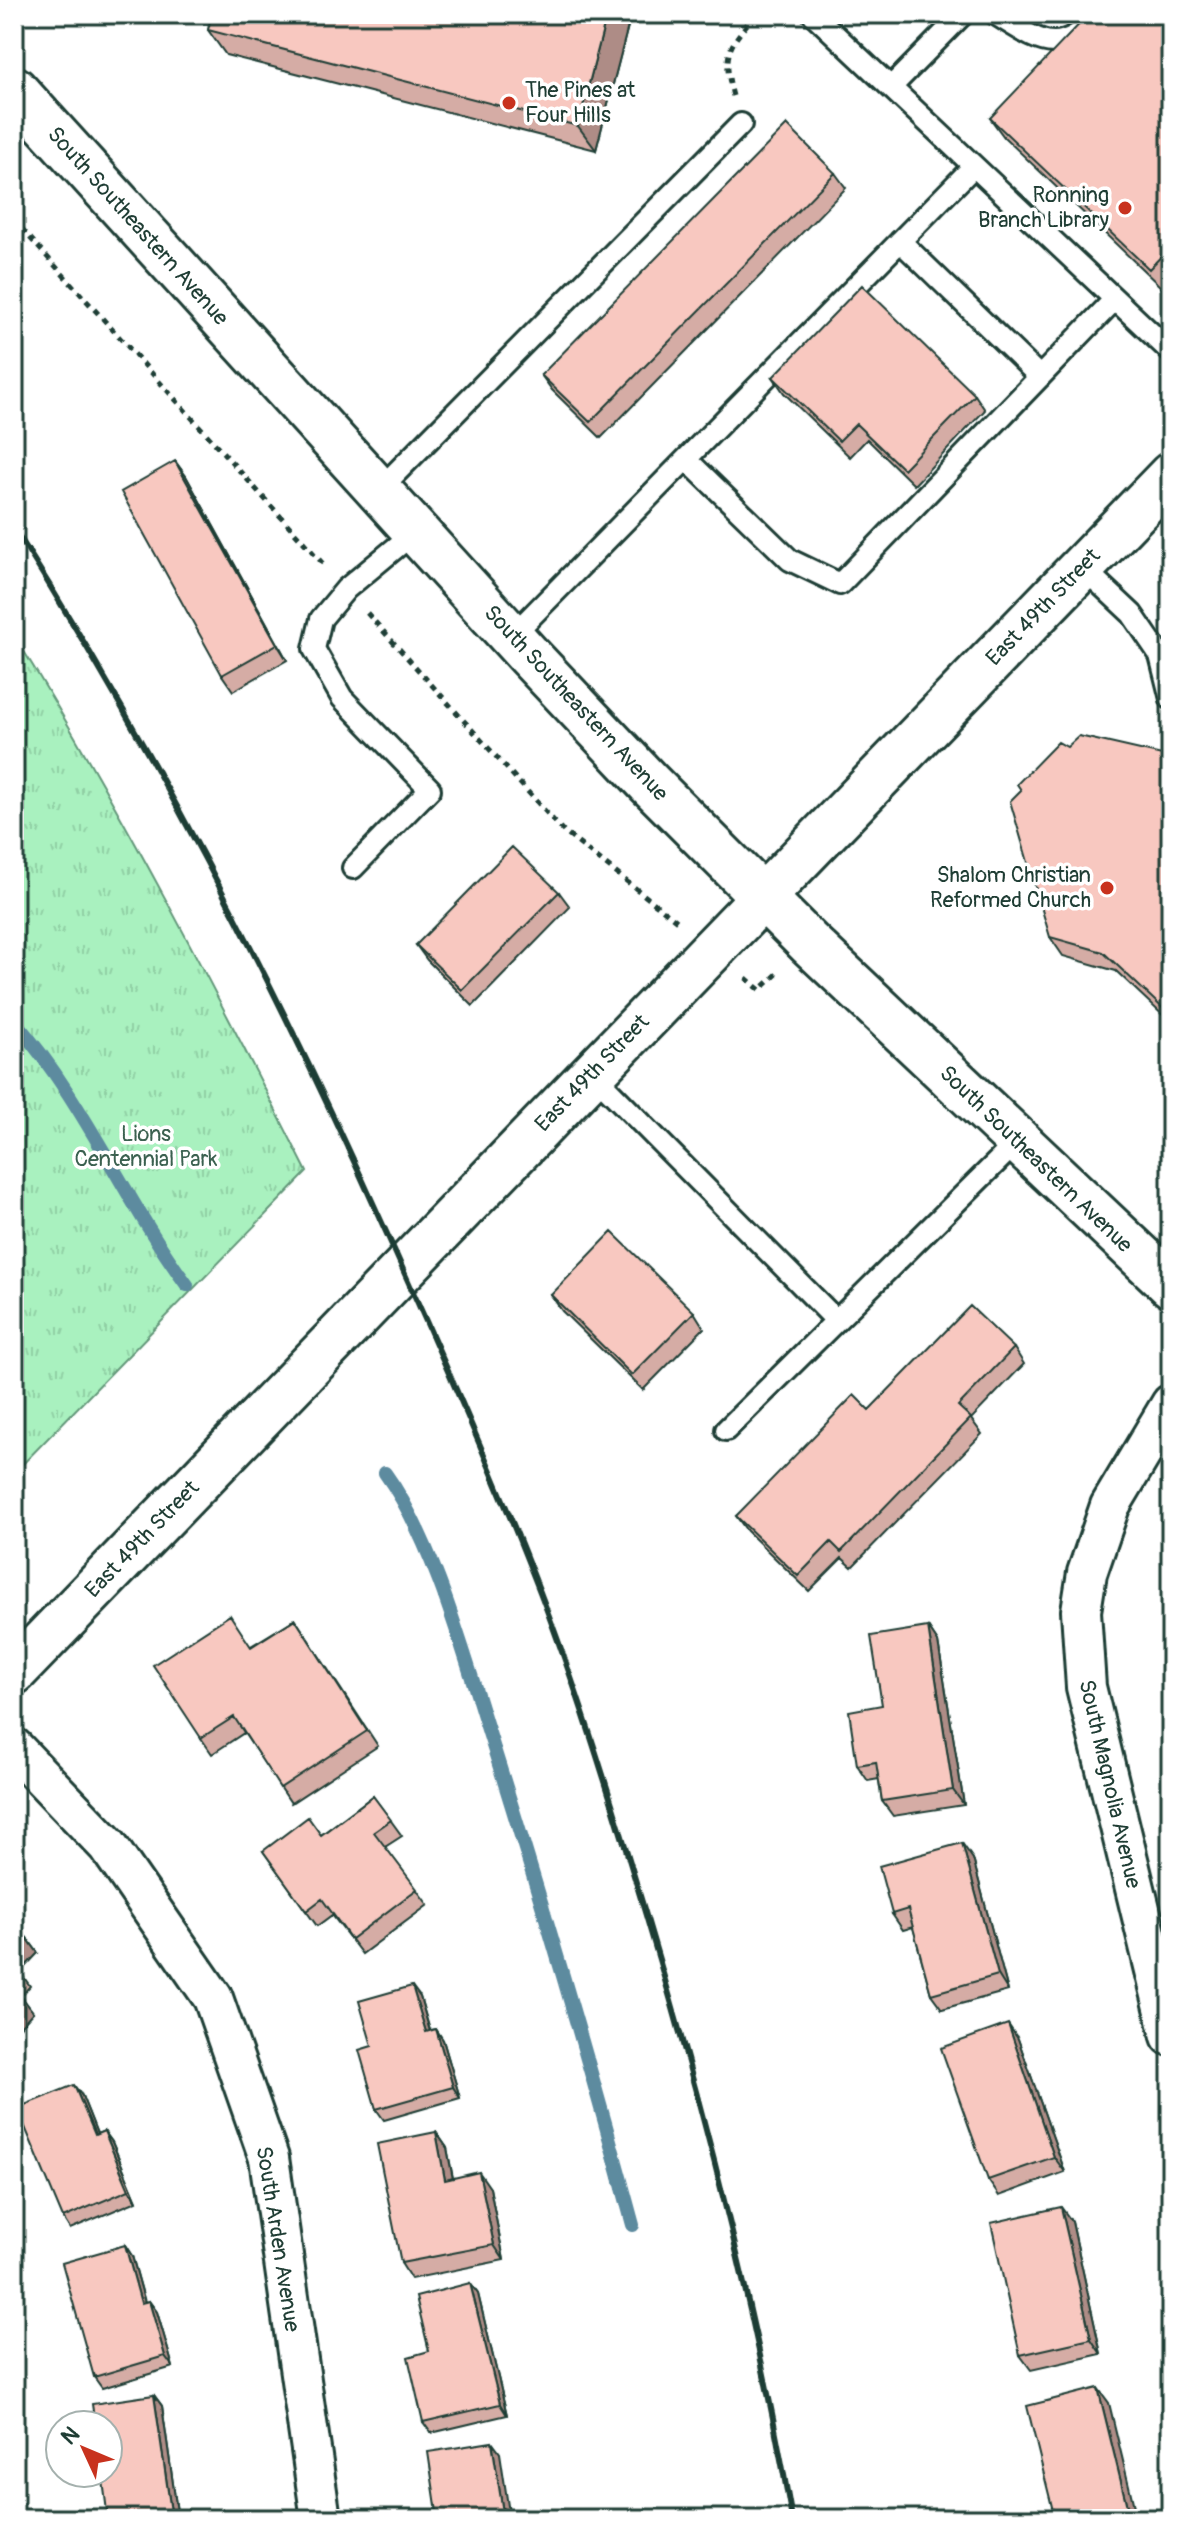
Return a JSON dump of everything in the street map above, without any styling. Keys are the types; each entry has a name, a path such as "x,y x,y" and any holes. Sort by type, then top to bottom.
{"main road":[{"name":"South Southeastern Avenue","path":"14,89 511,637 649,783 809,943 1171,1285"},
{"name":"East 49th Street","path":"14,1672 1171,475"}],"street":[{"name":"South Magnolia Avenue","path":"1171,1404 1137,1456 1110,1506 1087,1573 1081,1611 1086,1687 1171,2036"},
{"name":"South Arden Avenue","path":"14,1748 108,1846 213,1998 269,2158 321,2519"}],"lane":[{"path":"813,14 1171,352"},
{"path":"891,87 963,14"},
{"path":"995,14 1044,42 1069,42 1102,14"},
{"path":"378,491 741,124"},
{"path":"511,637 974,166"},
{"path":"900,241 1040,377"},
{"path":"686,459 790,560 840,584 1115,299"},
{"path":"353,868 430,789 342,698 314,649 321,619 346,589 416,531"},
{"path":"1082,567 1132,614 1165,655 1171,699"},
{"path":"592,1073 836,1320"},
{"path":"726,1430 1018,1141"}],"path":[{"path":"741,124 725,65 731,42 756,14"},
{"path":"14,220 564,832 714,948 760,990 809,943"}],"green space":[{"name":"Lions Centennial Park","path":"14,635 92,766 166,900 307,1172 14,1473"}],"building":[{"name":"The Pines at Four Hills","path":"212,14 607,14 578,126 208,30"},
{"name":"Ronning Branch Library","path":"1089,14 1171,14 1171,246 1149,269 990,118"},
{"path":"787,125 835,173 590,422 541,375"},
{"path":"862,285 975,395 903,469 856,424 839,441 773,377"},
{"path":"175,461 277,644 222,675 121,492"},
{"name":"Shalom Christian Reformed Church","path":"1079,736 1171,757 1171,1016 1103,952 1050,937 1010,801 1021,790 1017,784 1058,742 1067,747"},
{"path":"512,847 559,892 462,990 416,945"},
{"path":"612,1232 694,1312 632,1375 551,1295"},
{"path":"970,1306 1014,1348 958,1406 971,1418 841,1552 831,1542 798,1576 736,1516 854,1395 869,1410"},
{"path":"230,1615 251,1647 295,1619 367,1731 280,1788 234,1717 201,1738 153,1665"},
{"path":"928,1627 953,1790 882,1801 876,1762 857,1765 849,1711 882,1705 871,1636"},
{"path":"373,1796 391,1820 374,1832 417,1889 351,1939 322,1899 306,1911 263,1851 308,1817 321,1835"},
{"path":"962,1843 998,1975 931,1994 908,1909 892,1914 879,1866"},
{"path":"14,1926 27,1938 14,1952"},
{"path":"412,1986 426,2032 436,2029 453,2087 376,2109 359,2050 372,2046 359,2001"},
{"path":"14,1990 22,1997 14,2006"},
{"path":"1008,2024 1054,2157 988,2180 941,2048"},
{"path":"74,2085 95,2135 104,2131 129,2190 63,2218 17,2108"},
{"path":"436,2132 445,2180 479,2172 494,2245 401,2263 377,2144"},
{"path":"1061,2207 1091,2339 1020,2355 991,2223"},
{"path":"125,2245 141,2303 149,2301 165,2356 94,2377 62,2263"},
{"path":"470,2283 500,2404 423,2422 408,2357 429,2351 416,2297"},
{"path":"1098,2388 1130,2519 1055,2519 1027,2406"},
{"path":"154,2395 171,2512 108,2519 104,2489 124,2489 124,2409 93,2409 92,2404"},
{"path":"492,2442 504,2519 438,2519 428,2452"}],"waterway":[{"path":"14,1021 62,1084 143,1219 187,1285"},
{"path":"385,1473 402,1500 433,1564 458,1635 546,1919 633,2225"}],"railway":[{"path":"14,528 117,699 259,963 407,1278 540,1592 602,1771 681,2037 742,2277 792,2519"}],"place":[{"name":"The Pines at Four Hills","path":"509,103"},
{"name":"Ronning Branch Library","path":"1125,208"},
{"name":"Shalom Christian Reformed Church","path":"1107,888"}]}
